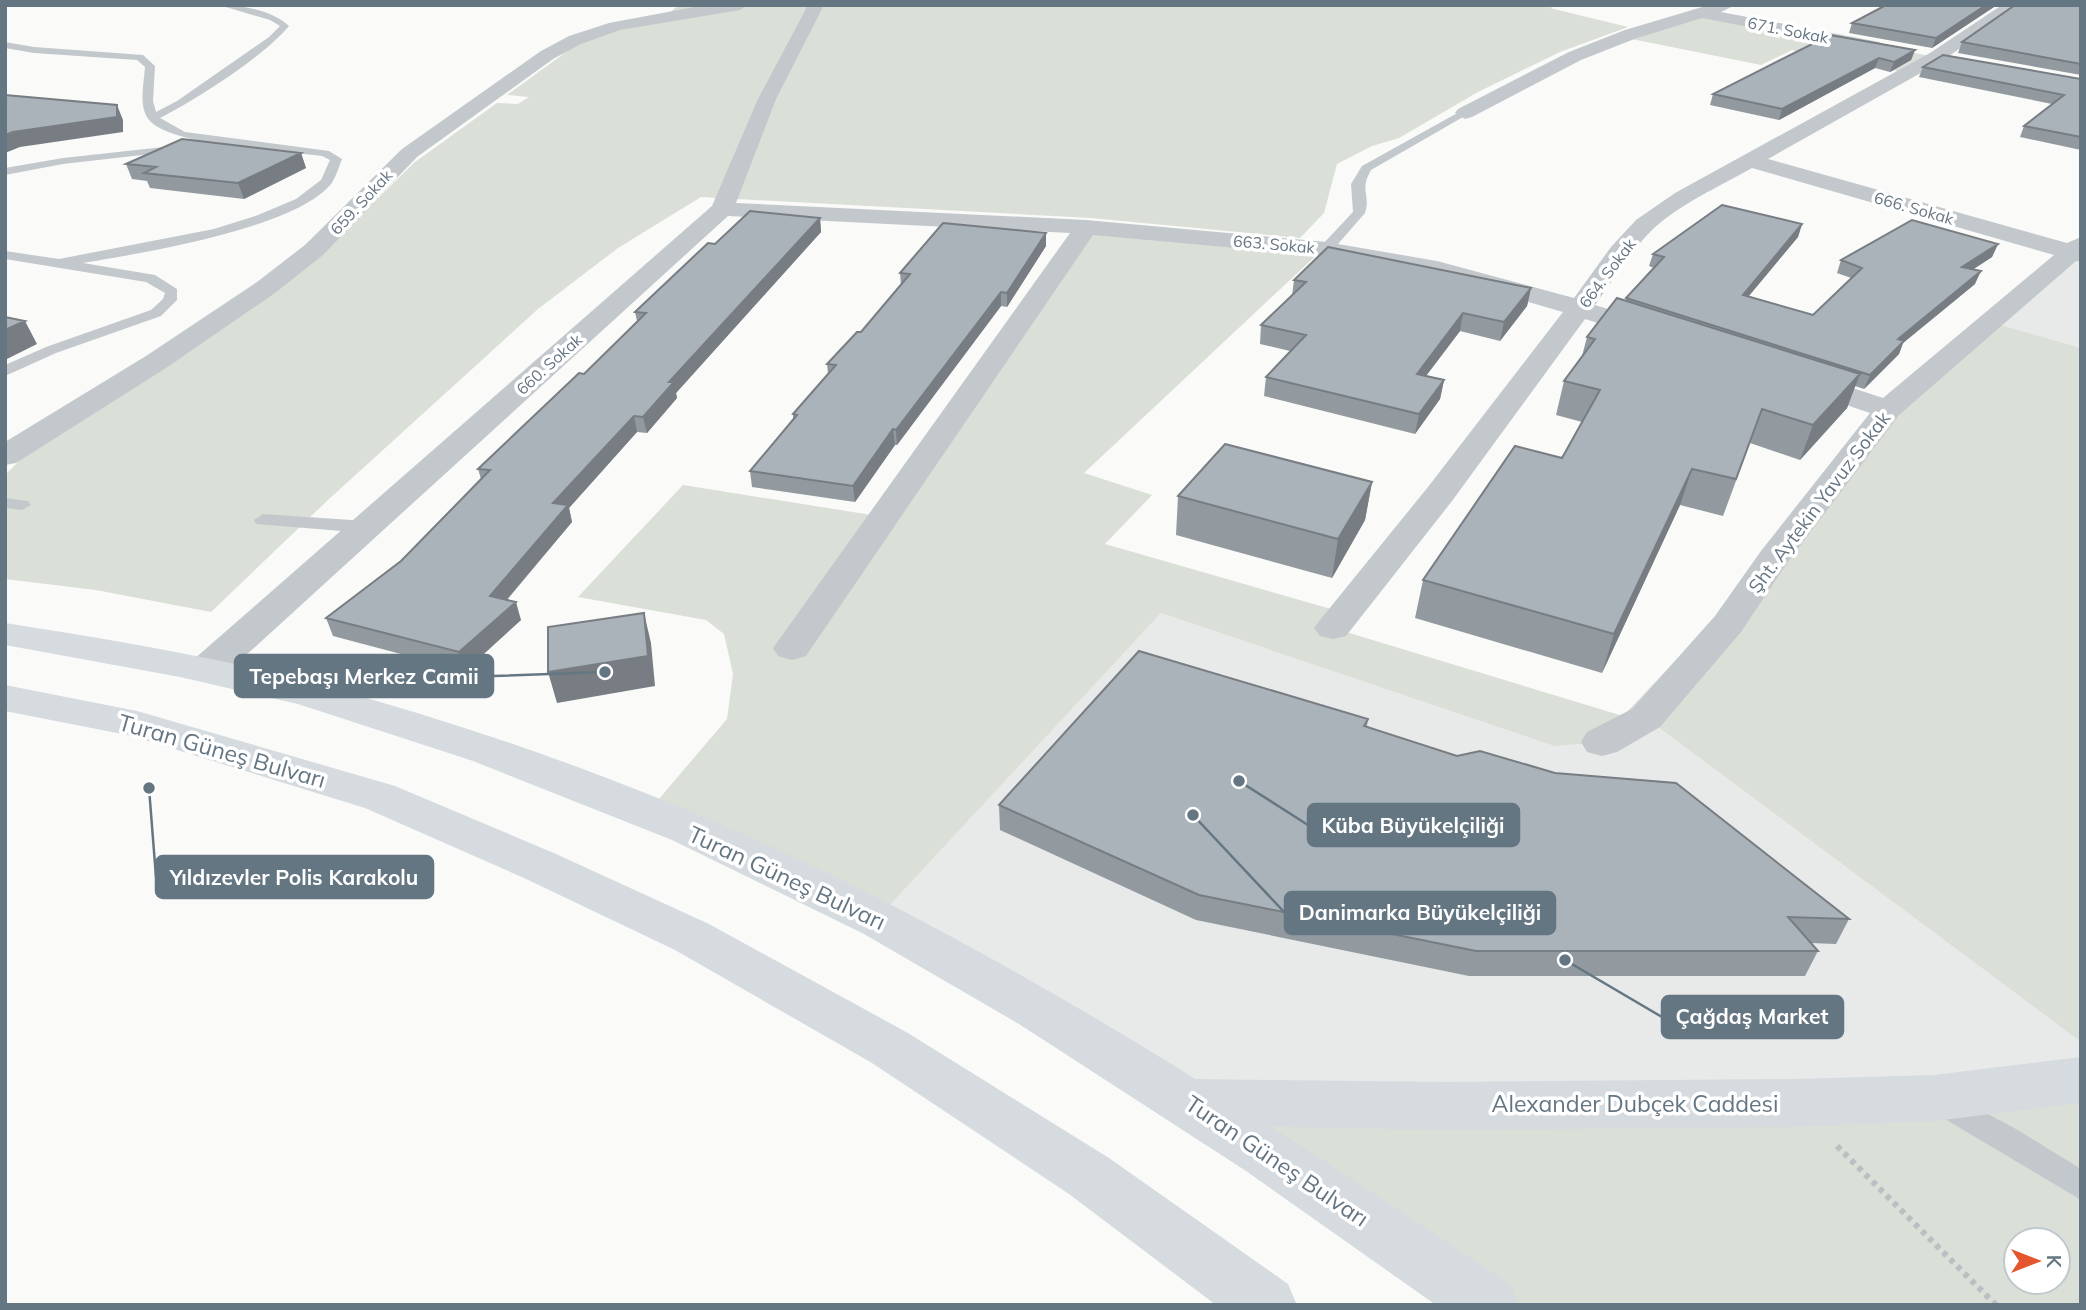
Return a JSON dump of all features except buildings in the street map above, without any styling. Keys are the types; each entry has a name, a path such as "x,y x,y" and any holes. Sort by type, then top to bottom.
{"main road":[{"name":"Turan Güneş Bulvarı","path":"5,634 208,669 350,706 592,790 766,866 877,919 988,979 1189,1102 1488,1305"},
{"name":"Turan Güneş Bulvarı","path":"5,698 137,724 380,797 540,866 692,937 890,1048 1089,1175 1266,1305"},
{"name":"Alexander Dubçek Caddesi","path":"1189,1102 1446,1106 1794,1103 1934,1098 2081,1080"}],"street":[{"name":"659. Sokak","path":"5,456 219,321 271,285 320,246 397,164 456,117 552,52 611,29 740,5"},
{"name":"660. Sokak","path":"208,669 722,209 766,99 816,5"},
{"path":"1465,113 1575,56 1631,34 1727,5"},
{"name":"664. Sokak","path":"1333,628 1440,494 1620,252 1644,225 1683,198 1748,160 1936,57 2013,5"},
{"name":"671. Sokak","path":"1702,13 1962,62"},
{"name":"666. Sokak","path":"1748,160 2078,251"},
{"name":"663. Sokak","path":"722,209 1086,227 1326,249 1437,268 1512,287 1670,338"},
{"path":"792,649 1086,227"},
{"name":"Şht. Aytekin Yavuz Sokak","path":"1602,742 1646,718 1728,624 1773,558 1888,409 2078,251"},
{"path":"1786,376 1888,409"}],"lane":[{"path":"153,118 181,103 246,58 285,26 272,18 223,5"},
{"path":"5,45 34,50 139,57 150,66 146,108 153,118 183,135 325,153 336,159 336,167 312,194 271,216 190,238 61,263"},
{"path":"1326,249 1359,213 1361,207 1357,184 1366,168 1465,113"},
{"path":"7,171 117,155 240,143"},
{"path":"5,255 150,278 172,292 170,300 156,313 51,349 5,371"},
{"path":"263,520 366,527"},
{"path":"1934,1098 2005,1138 2081,1186"}],"path":[{"path":"1794,1103 1996,1305"}],"shaded area":[{"path":"679,5 1560,5 1550,8 1628,27 1560,52 1478,92 1399,138 1372,146 1337,164 1324,213 1300,238 1091,218 701,197 618,248 538,309 329,499 211,612 96,590 5,579 5,475 31,449 331,244 415,162 497,103 518,104 529,97 507,95 584,39 662,19"},
{"path":"1702,13 1936,57 1907,73 1792,50 1761,65 1622,37"},
{"path":"1086,227 1323,249 1084,473 1152,495 1105,544 1345,613 1333,628 1623,716 1773,558 1888,409 1991,322 2081,348 2081,1042 1646,718 1602,742 1554,746 1161,613 877,919 647,813 727,719 733,674 724,634 706,620 578,597 683,485 884,517"},
{"path":"2081,255 2081,348 1991,322"},
{"path":"1161,613 1554,746 1646,718 2081,1042 2081,1080 1189,1102 877,919"},
{"path":"2081,1080 2081,1305 1488,1305 1189,1102"}],"place":[{"name":"Tepebaşı Merkez Camii","path":"605,672"},
{"name":"Küba Büyükelçiliği","path":"1239,781"},
{"name":"Yıldızevler Polis Karakolu","path":"149,788"},
{"name":"Danimarka Büyükelçiliği","path":"1193,815"},
{"name":"Çağdaş Market","path":"1565,960"}]}
